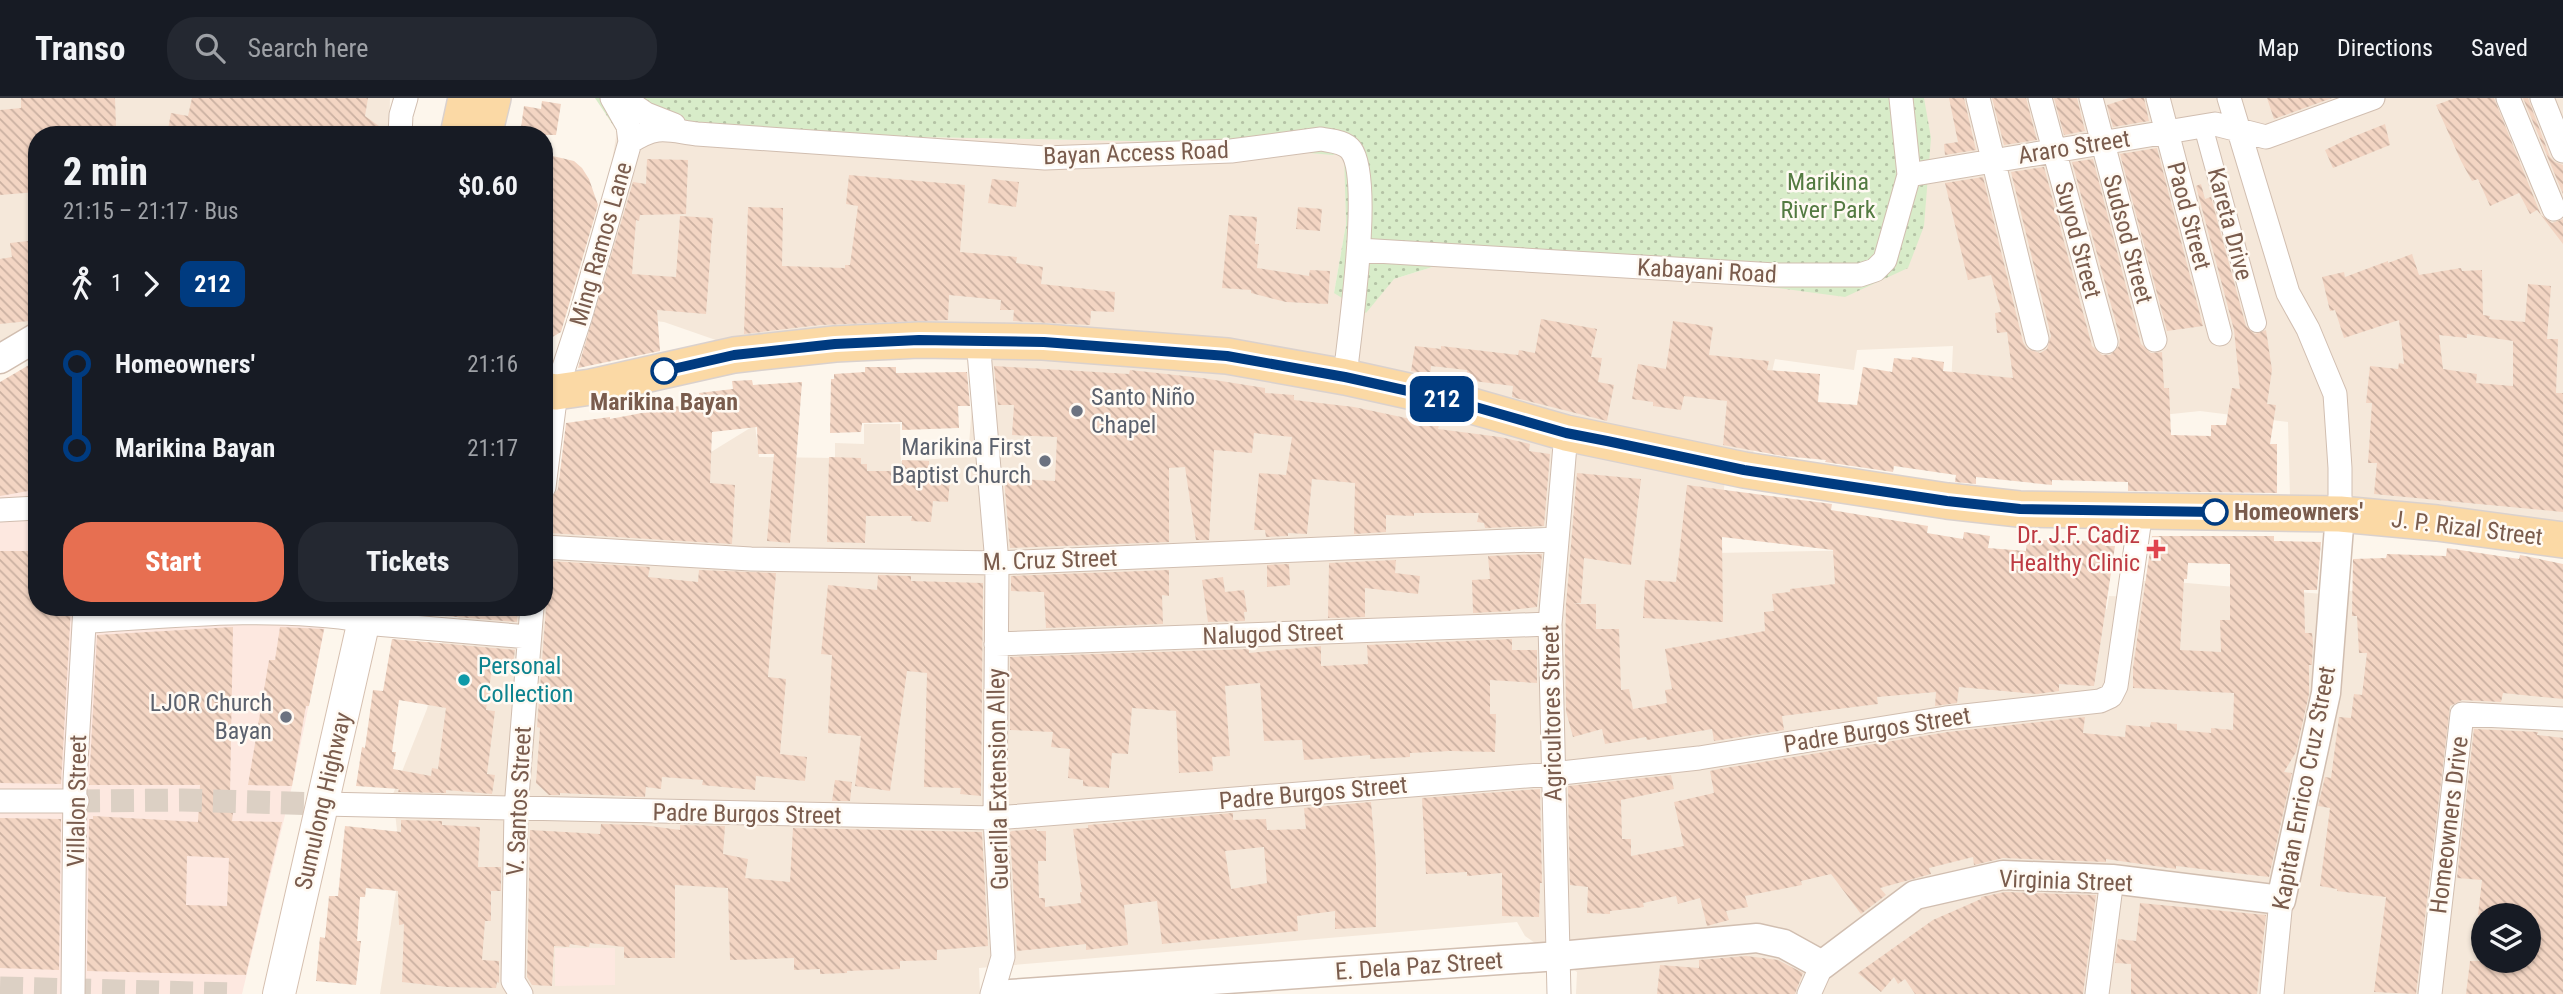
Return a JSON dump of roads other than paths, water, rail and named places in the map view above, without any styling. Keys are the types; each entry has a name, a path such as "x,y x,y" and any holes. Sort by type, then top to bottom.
{"main road":[{"path":"460,126 466,98"},
{"path":"486,126 493,98"},
{"name":"J. P. Rizal Street","path":"553,391 641,376 734,355 835,344 978,340 1227,356 1345,377 1458,402 1566,433 1744,470 1947,501 2020,509 2340,514 2437,523 2563,540"},
{"name":"Sumulong Highway","path":"279,994 365,616"}],"street":[{"path":"400,126 406,98"},
{"name":"Ming Ramos Lane","path":"553,384 580,318 630,142 628,126 612,98"},
{"name":"Bayan Access Road","path":"623,98 646,114 689,133"},
{"name":"Kabayani Road","path":"1359,250 1775,275 1860,275 1875,270 1885,260 1909,175 1901,98"},
{"path":"1978,98 2037,339"},
{"name":"Suyod Street","path":"2040,98 2106,342"},
{"name":"Sudsod Street","path":"2091,98 2155,340"},
{"name":"Paod Street","path":"2158,98 2220,334"},
{"name":"Kapitan Enrico Cruz Street","path":"2229,98 2288,293 2308,329 2335,394 2340,468 2340,514 2326,694 2281,900 2272,994"},
{"path":"2239,130 2266,137 2373,98"},
{"path":"2508,98 2554,209"},
{"path":"2542,98 2563,151"},
{"name":"Araro Street","path":"1909,175 2215,124 2239,130"},
{"name":"Kareta Drive","path":"2203,126 2257,323"},
{"name":"Bayan Access Road","path":"630,142 649,130 668,130 1045,158 1231,151 1321,139 1335,141 1346,145 1357,162 1359,250 1345,377"},
{"name":"Guerilla Extension Alley","path":"978,340 997,562 995,818 1003,957 992,994"},
{"path":"0,359 28,342"},
{"name":"Agricultores Street","path":"1559,994 1550,624 1566,433"},
{"path":"0,510 28,508"},
{"name":"Padre Burgos Street","path":"322,804 995,818 1552,774 1699,758 1946,718 2100,701 2111,696 2116,686 2141,511"},
{"name":"M. Cruz Street","path":"553,548 751,559 997,562 1557,539"},
{"path":"85,616 346,616"},
{"name":"Villalon Street","path":"73,994 75,781 85,616"},
{"path":"372,616 529,637"},
{"name":"V. Santos Street","path":"521,994 513,981 516,809 531,616"},
{"name":"Nalugod Street","path":"996,644 1550,624"},
{"name":"Homeowners Drive","path":"2430,994 2462,714 2563,719"},
{"path":"0,801 76,801"},
{"name":"Virginia Street","path":"1809,994 1822,965 1916,895 2003,875 2112,879 2281,900"},
{"path":"2097,994 2112,879"},
{"name":"E. Dela Paz Street","path":"1010,994 1559,956 1757,938 1784,944 1822,965"}],"tunnel":[{"path":"77,801 182,800 322,804"},
{"path":"0,988 235,994"}],"place":[{"name":"Marikina Bayan","path":"664,371"},
{"name":"Santo Niño Chapel","path":"1077,411"},
{"name":"Marikina First Baptist Church","path":"1045,461"},
{"name":"Homeowners'","path":"2215,512"},
{"name":"Dr. J.F. Cadiz Healthy Clinic","path":"2156,549"},
{"name":"Personal Collection","path":"464,680"},
{"name":"LJOR Church Bayan","path":"286,717"}],"park label":[{"name":"Marikina River Park","path":"1828,196"}]}
